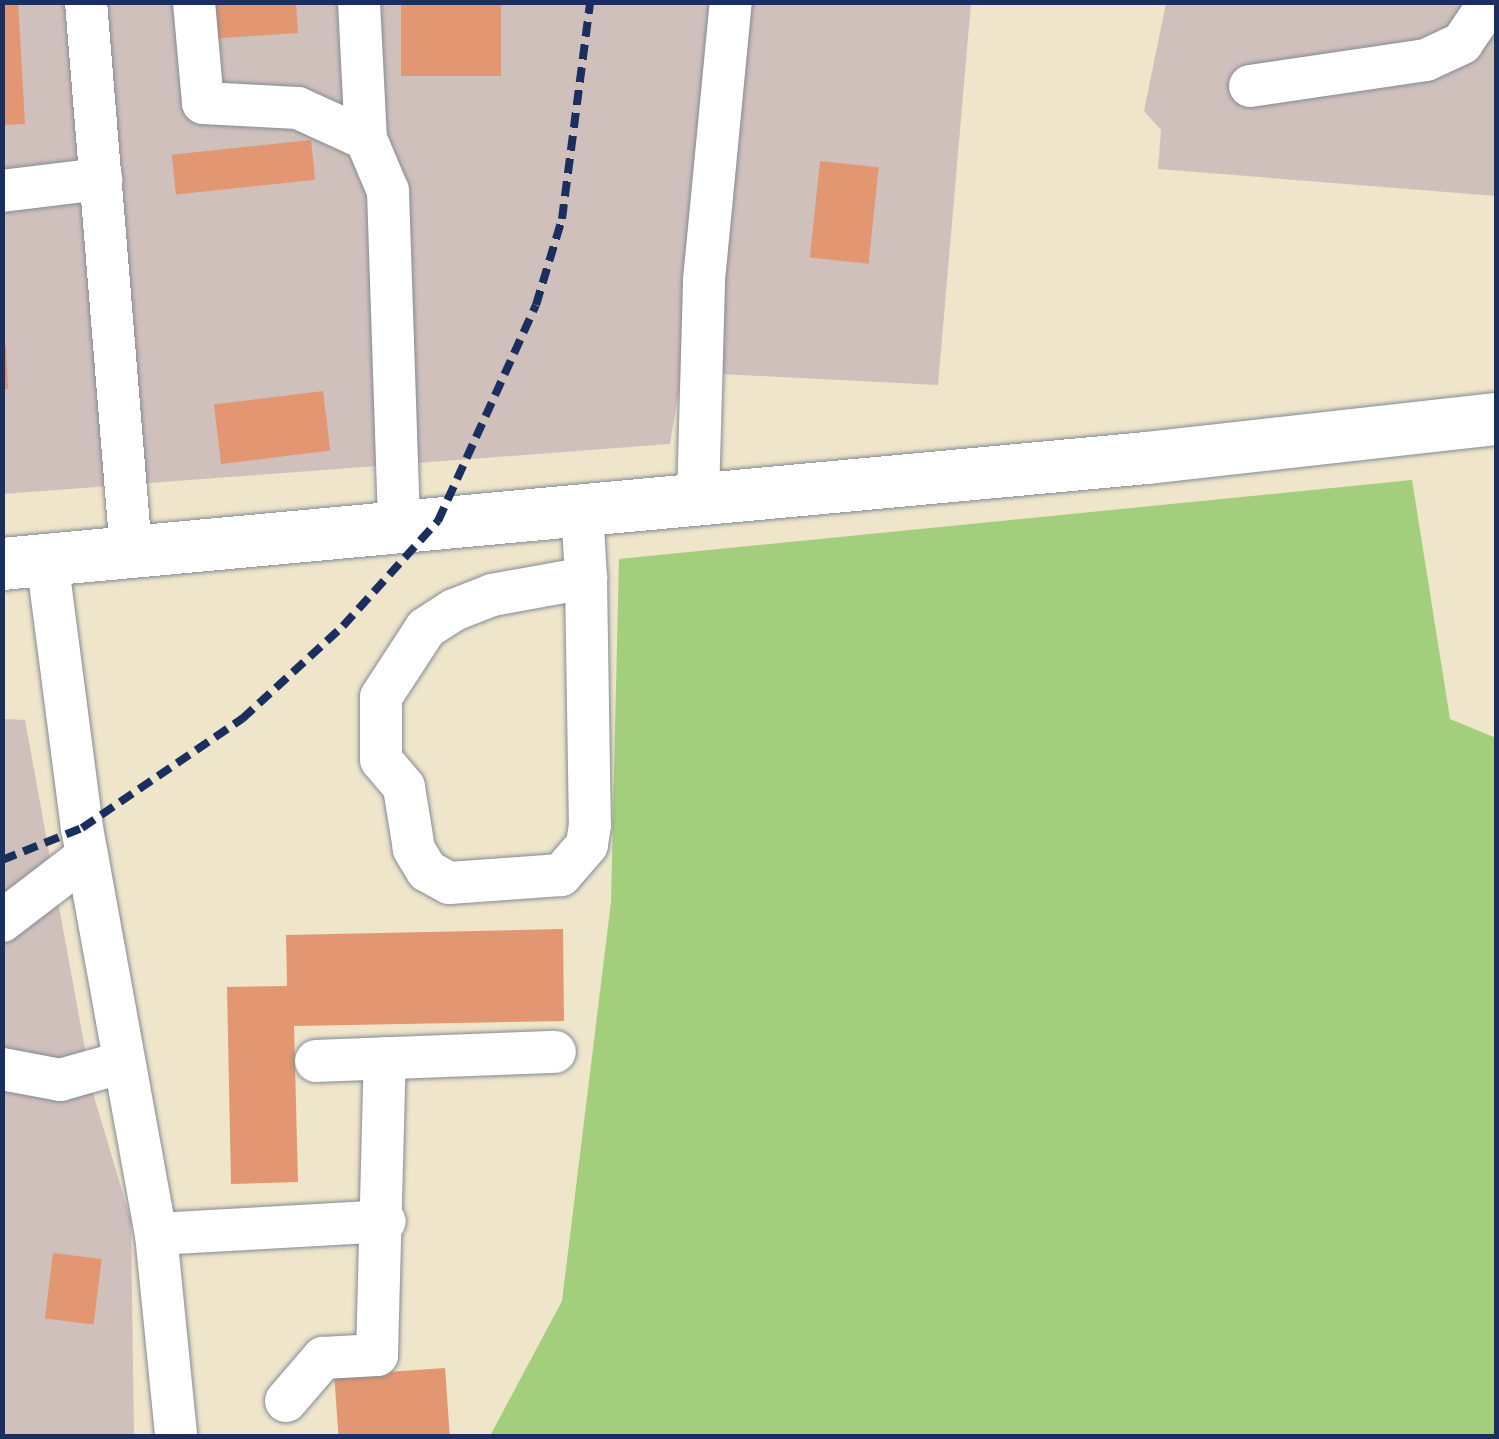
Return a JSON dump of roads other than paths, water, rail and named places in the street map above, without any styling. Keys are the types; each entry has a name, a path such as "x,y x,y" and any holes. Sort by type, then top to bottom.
{"main road":[{"path":"24,561 1496,419"}],"street":[{"path":"86,2 131,552"},
{"path":"194,2 203,103 298,108 366,139"},
{"path":"359,2 366,139 388,191 399,526"},
{"path":"698,498 704,280 731,2"},
{"path":"1250,86 1426,60 1462,43 1490,2"},
{"path":"2,191 101,179"},
{"path":"582,507 586,578 587,846 561,875 449,883 427,872 414,849 404,787 381,760 381,697 426,628 454,610 492,594 586,578"},
{"path":"24,561 87,856 156,1234 176,1436"},
{"path":"2,921 87,856"},
{"path":"316,1061 555,1052"},
{"path":"286,1401 323,1358 377,1355 385,1221 385,1058"},
{"path":"2,1069 60,1080 124,1062"},
{"path":"156,1234 385,1221"}],"railway":[{"path":"2,860 82,828 242,719 343,626 438,521 536,305 562,219 590,2"}]}
